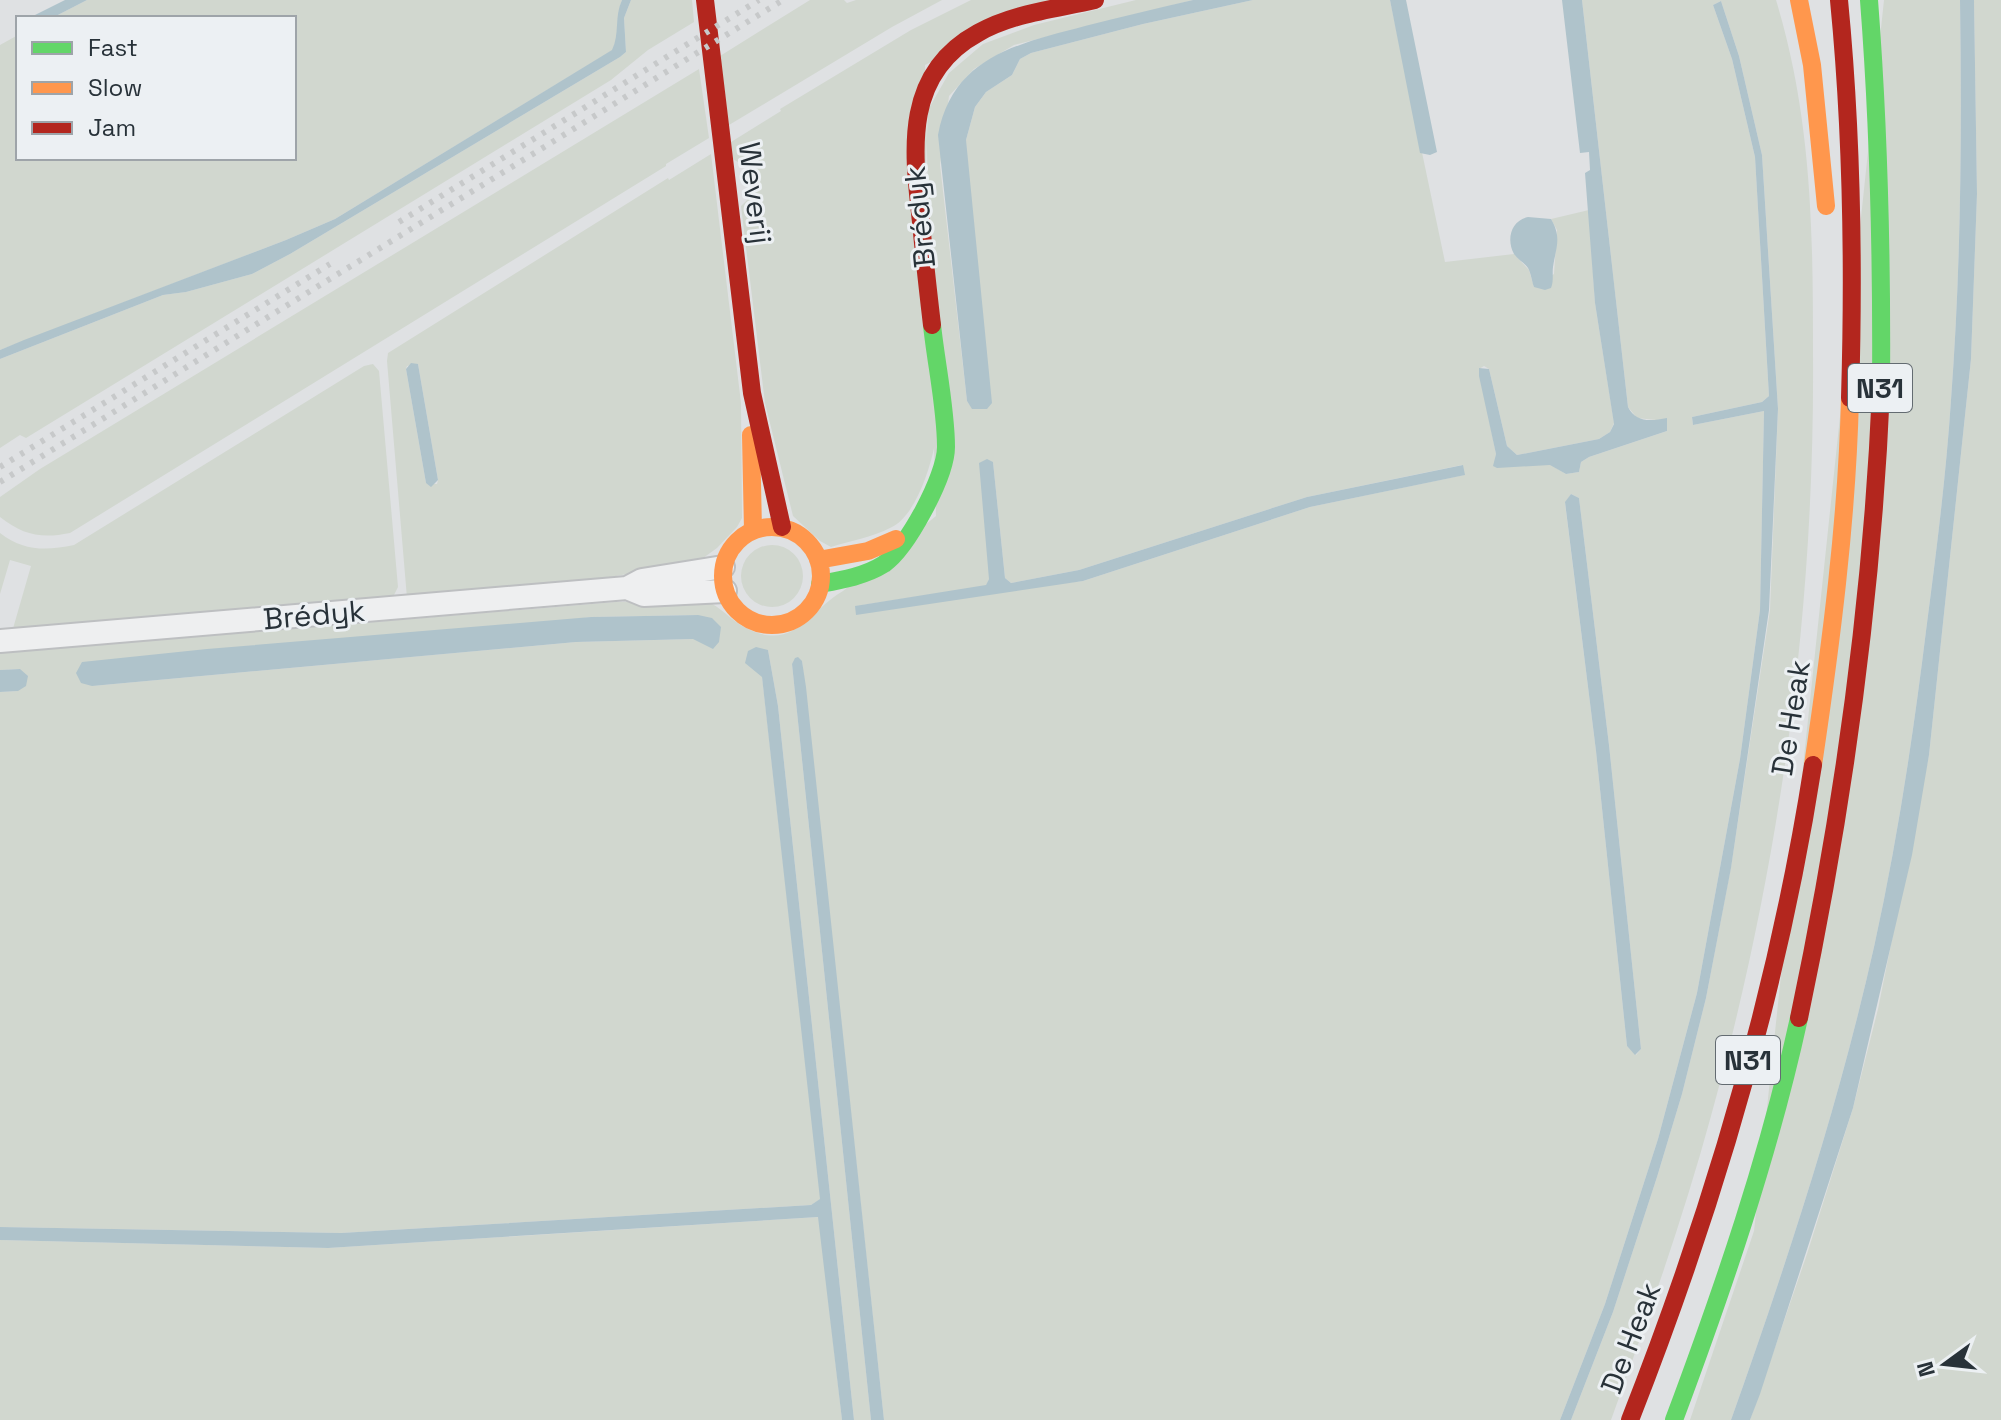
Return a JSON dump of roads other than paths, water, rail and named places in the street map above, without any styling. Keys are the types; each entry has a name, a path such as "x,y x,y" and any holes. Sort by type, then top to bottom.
{"main road":[{"name":"Weverij","path":"705,0 752,393 782,527"},
{"name":"Brédyk","path":"820,584 848,580 872,570 896,554 933,493 946,449 914,163 913,135 917,107 927,83 949,54 978,32 1095,0"},
{"path":"1799,0 1812,65 1826,220"},
{"name":"De Heak","path":"1630,1420 1679,1291 1731,1126 1766,991 1801,835 1825,689 1846,500 1852,364 1851,171 1839,0"},
{"name":"De Heak","path":"1674,1420 1744,1216 1793,1040 1813,950 1846,761 1865,615 1874,509 1882,337 1879,124 1869,0"},
{"name":"Weverij","path":"752,393 750,484 753,530"},
{"path":"1825,689 1823,599 1829,454"},
{"path":"782,527 804,539 818,560 820,584 812,603 797,618 778,624 757,623 734,607 725,591 723,567 733,544 753,530 782,527"},
{"path":"818,560 868,551 906,537"}],"street":[{"name":"Brédyk","path":"0,641 627,588 642,580 723,567"},
{"name":"Brédyk","path":"627,588 644,595 725,591"}],"water":[{"path":"65,0 87,0 56,16 33,16"},
{"path":"622,0 631,0 624,18 626,52 620,57 290,254 252,274 163,295 0,359 0,350 335,219 612,50"},
{"path":"1193,0 1253,0 1031,53 1020,59 1012,75 986,92 975,107 966,140 992,403 987,409 972,409 967,401 938,135 946,108 958,87 973,71 1013,48 1085,26"},
{"path":"1390,0 1406,0 1437,152 1430,155 1420,153"},
{"path":"1562,0 1582,0 1628,407 1640,418 1667,418 1667,431 1589,457 1581,462 1579,472 1566,474 1550,465 1493,466 1496,454 1479,376 1479,368 1489,369 1507,446 1517,455 1599,439 1610,432 1614,424 1595,303 1585,173 1590,170 1589,152 1580,153"},
{"path":"1960,0 1974,0 1977,194 1971,359 1929,755 1912,855 1853,1108 1750,1420 1731,1420 1791,1245 1844,1067 1874,947 1904,790 1937,544 1951,400 1960,200"},
{"path":"1721,1 1739,56 1762,155 1778,409 1769,610 1731,868 1706,998 1682,1094 1613,1312 1571,1420 1560,1420 1605,1304 1658,1139 1697,993 1740,759 1760,610 1764,411 1693,425 1692,417 1762,402 1769,396 1755,157 1732,59 1713,5"},
{"path":"1528,217 1551,219 1556,232 1552,285 1545,290 1534,287 1528,268 1512,248 1510,237 1514,227"},
{"path":"411,363 418,364 438,480 431,487 426,483 406,369"},
{"path":"987,459 993,462 1005,578 1011,583 1079,570 1307,497 1463,465 1465,475 1310,507 1083,581 856,615 855,606 986,585 989,579 979,463"},
{"path":"1571,494 1579,498 1609,745 1641,1049 1635,1055 1627,1046 1596,751 1565,502"},
{"path":"698,615 712,618 721,627 719,642 713,649 693,639 576,642 92,686 81,683 76,673 82,662 207,649 591,617"},
{"path":"756,647 768,650 778,706 854,1420 842,1420 818,1217 328,1248 0,1240 0,1227 341,1233 811,1205 820,1199 762,677 745,663 748,651"},
{"path":"798,657 802,661 806,687 884,1420 871,1420 792,664"},
{"path":"20,669 28,676 26,686 18,691 0,692 0,670"}],"railway":[{"path":"399,222 759,0"},
{"path":"0,482 783,0"},
{"path":"0,467 330,264"}]}
